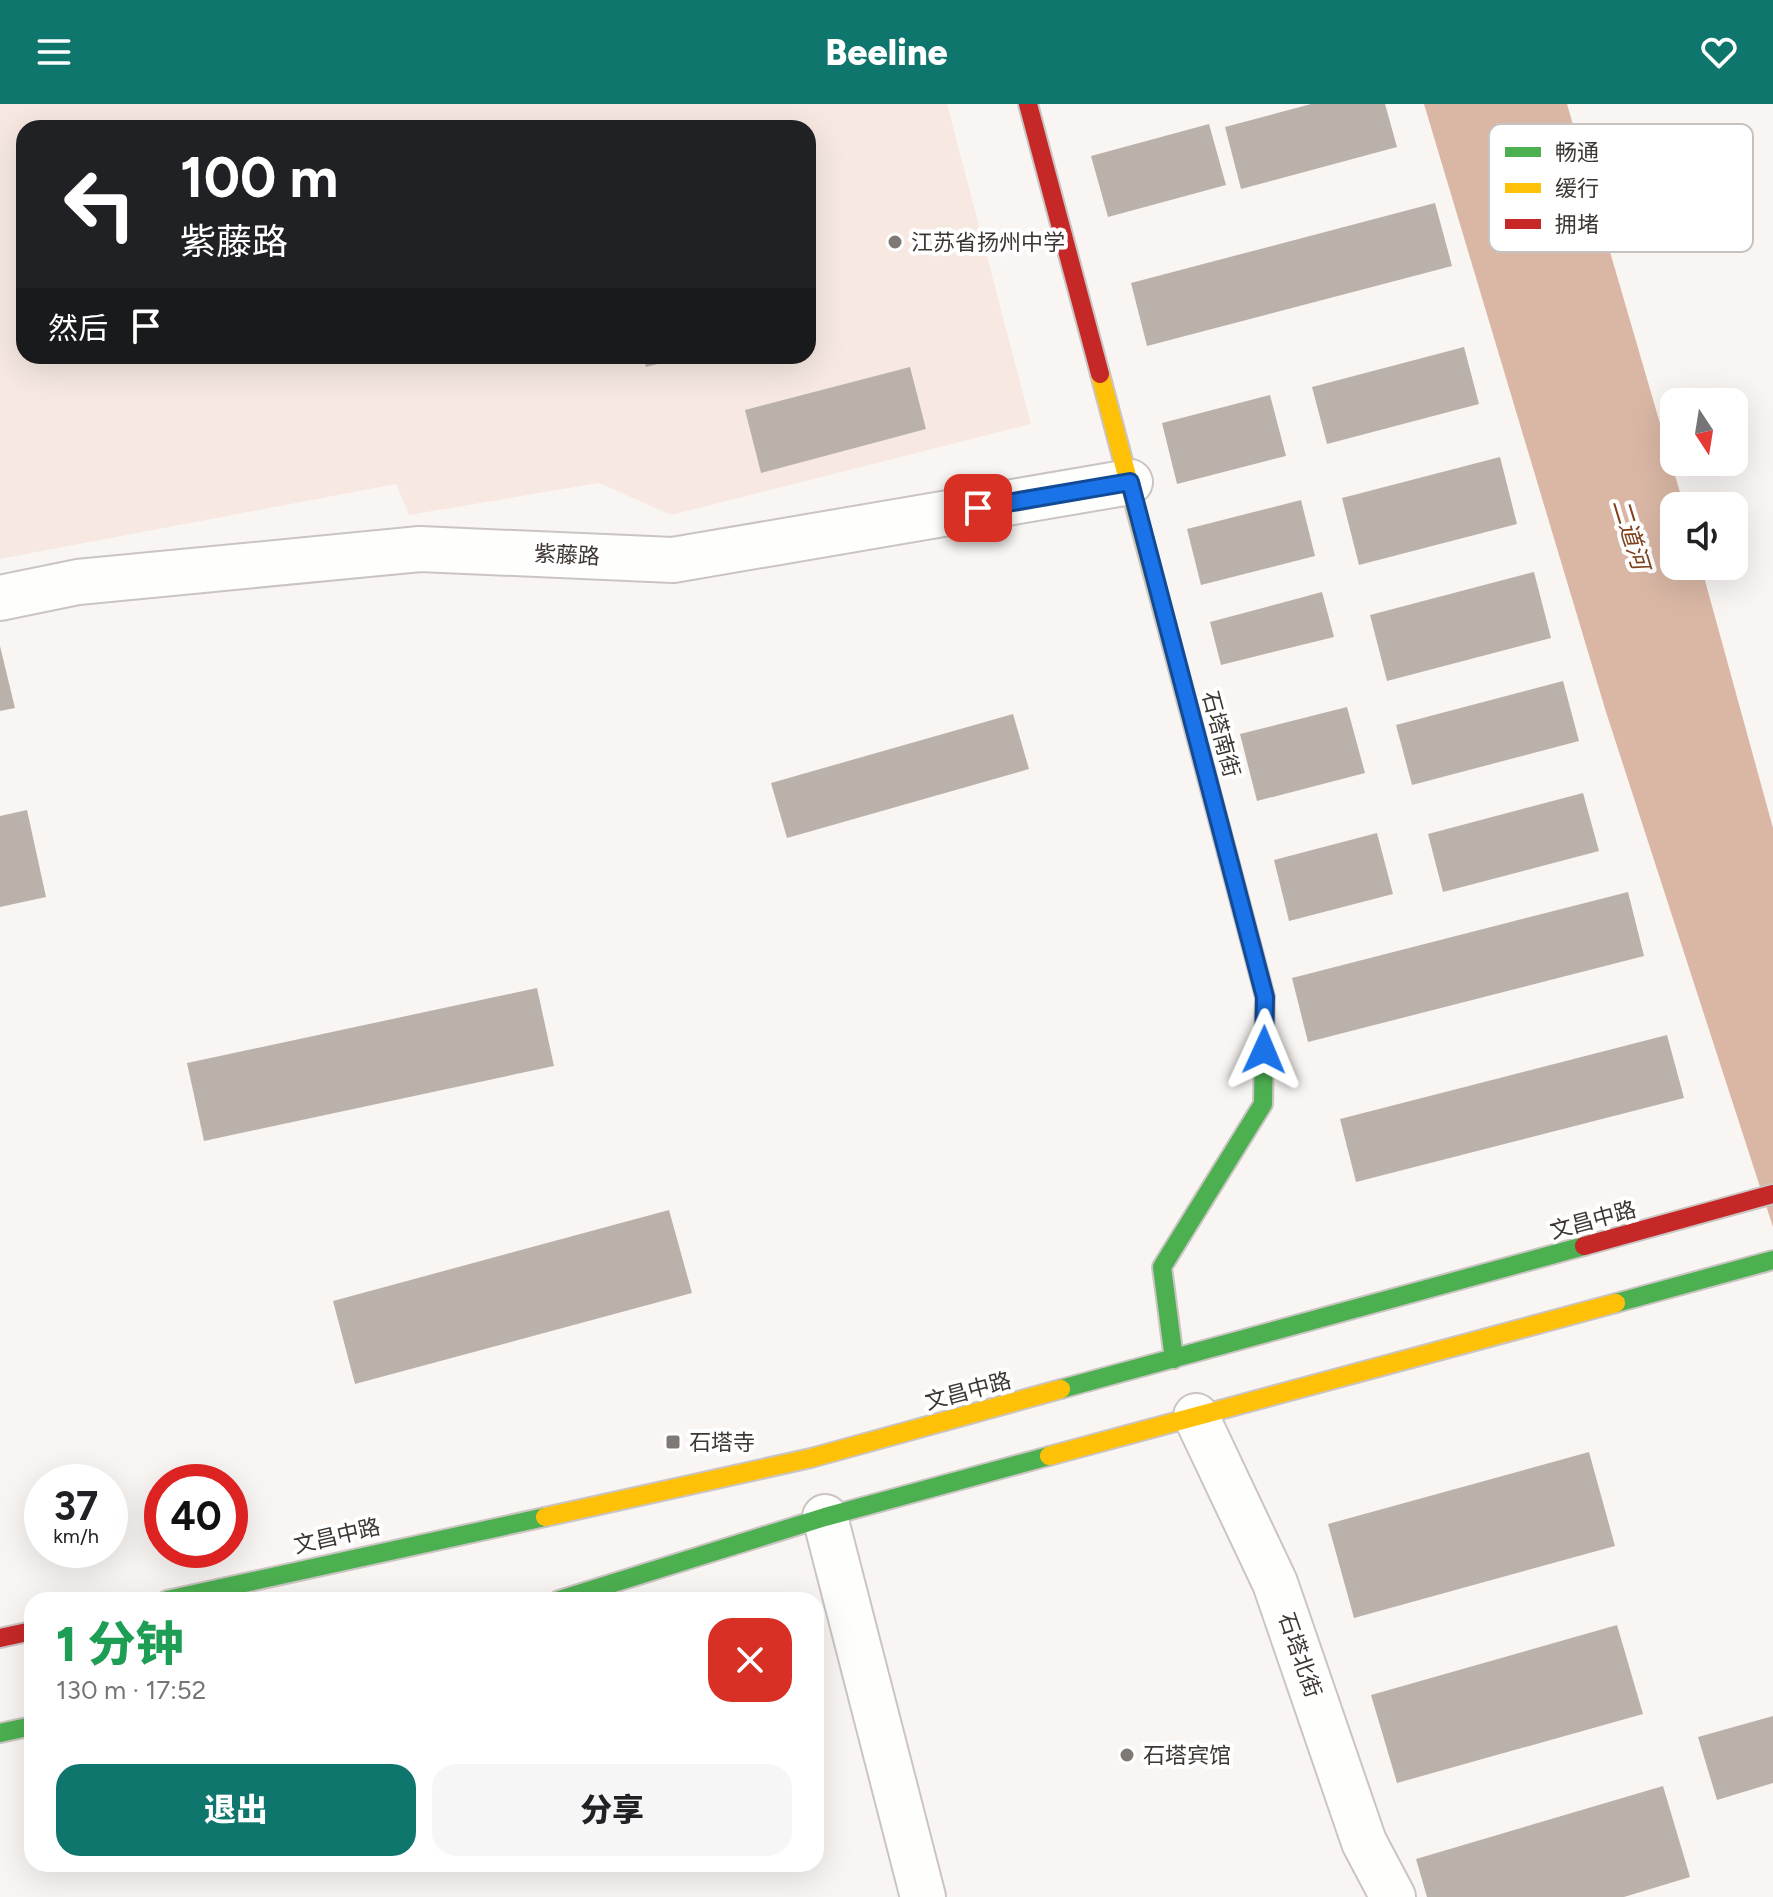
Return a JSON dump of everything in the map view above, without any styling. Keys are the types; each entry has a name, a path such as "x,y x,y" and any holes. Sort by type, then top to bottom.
{"main road":[{"name":"石塔南街","path":"1028,104 1265,997 1263,1104 1162,1267 1174,1359"},
{"name":"文昌中路","path":"203,1592 811,1458 1773,1194"},
{"path":"585,1592 825,1517 1773,1260"},
{"path":"0,1638 24,1633"},
{"path":"0,1733 24,1728"}],"street":[{"name":"紫藤路","path":"0,598 78,582 420,549 673,560 1130,482"},
{"name":"石塔北街","path":"1196,1416 1275,1583 1364,1842 1393,1897"},
{"path":"825,1517 923,1897"}],"shaded area":[{"name":"江苏省扬州中学","path":"0,104 947,104 1031,424 671,515 599,483 409,515 396,484 0,559"}],"water":[{"name":"二道河","path":"1424,104 1567,104 1573,124 1489,124 1489,252 1610,252 1660,424 1660,476 1675,476 1680,492 1660,492 1660,580 1705,580 1773,828 1773,1227 1606,712"}],"building":[{"path":"1311,104 1385,104 1397,147 1241,189 1225,127"},
{"path":"1209,124 1226,185 1108,217 1091,156"},
{"path":"1435,203 1452,266 1147,346 1131,283"},
{"path":"1464,347 1479,404 1327,444 1312,387"},
{"path":"910,367 926,429 761,473 745,410"},
{"path":"1270,395 1286,456 1177,484 1162,423"},
{"path":"1500,457 1517,524 1359,565 1342,498"},
{"path":"1301,500 1315,556 1201,585 1187,529"},
{"path":"1534,572 1551,638 1387,681 1370,615"},
{"path":"1322,592 1334,637 1221,665 1210,622"},
{"path":"0,646 15,708 0,711"},
{"path":"1563,681 1579,741 1412,785 1396,725"},
{"path":"1347,707 1365,773 1257,801 1240,734"},
{"path":"1013,714 1029,769 787,838 771,783"},
{"path":"1583,793 1599,851 1443,892 1428,834"},
{"path":"27,810 46,897 0,907 0,816"},
{"path":"1377,833 1393,894 1289,921 1274,860"},
{"path":"1628,892 1644,956 1308,1042 1292,978"},
{"path":"537,988 554,1066 204,1141 187,1063"},
{"path":"1667,1035 1684,1098 1356,1182 1340,1119"},
{"path":"669,1210 692,1293 355,1384 333,1301"},
{"path":"1589,1452 1615,1546 1354,1618 1328,1524"},
{"path":"1617,1625 1643,1714 1397,1783 1371,1695"},
{"path":"1773,1716 1773,1783 1717,1800 1698,1737"},
{"path":"1663,1786 1690,1877 1624,1897 1427,1897 1416,1859"}],"traffic: fast":[{"path":"1174,1359 1162,1267 1263,1104 1265,997 1227,853"},
{"path":"1061,1389 1584,1246"},
{"path":"1616,1303 1773,1260"},
{"path":"585,1592 825,1517 1049,1456"},
{"path":"203,1592 545,1517"},
{"path":"0,1733 24,1728"}],"traffic: slow":[{"path":"1100,374 1227,853"},
{"path":"1049,1456 1616,1303"},
{"path":"545,1517 811,1458 1061,1389"}],"traffic: jam":[{"path":"1028,104 1100,374"},
{"path":"1584,1246 1773,1194"},
{"path":"0,1638 24,1633"}],"place":[{"name":"江苏省扬州中学","path":"895,242"},
{"name":"石塔寺","path":"673,1442"},
{"name":"石塔宾馆","path":"1127,1755"}],"route":[{"path":"978,508 1130,482 1265,997 1264,1050"}]}
